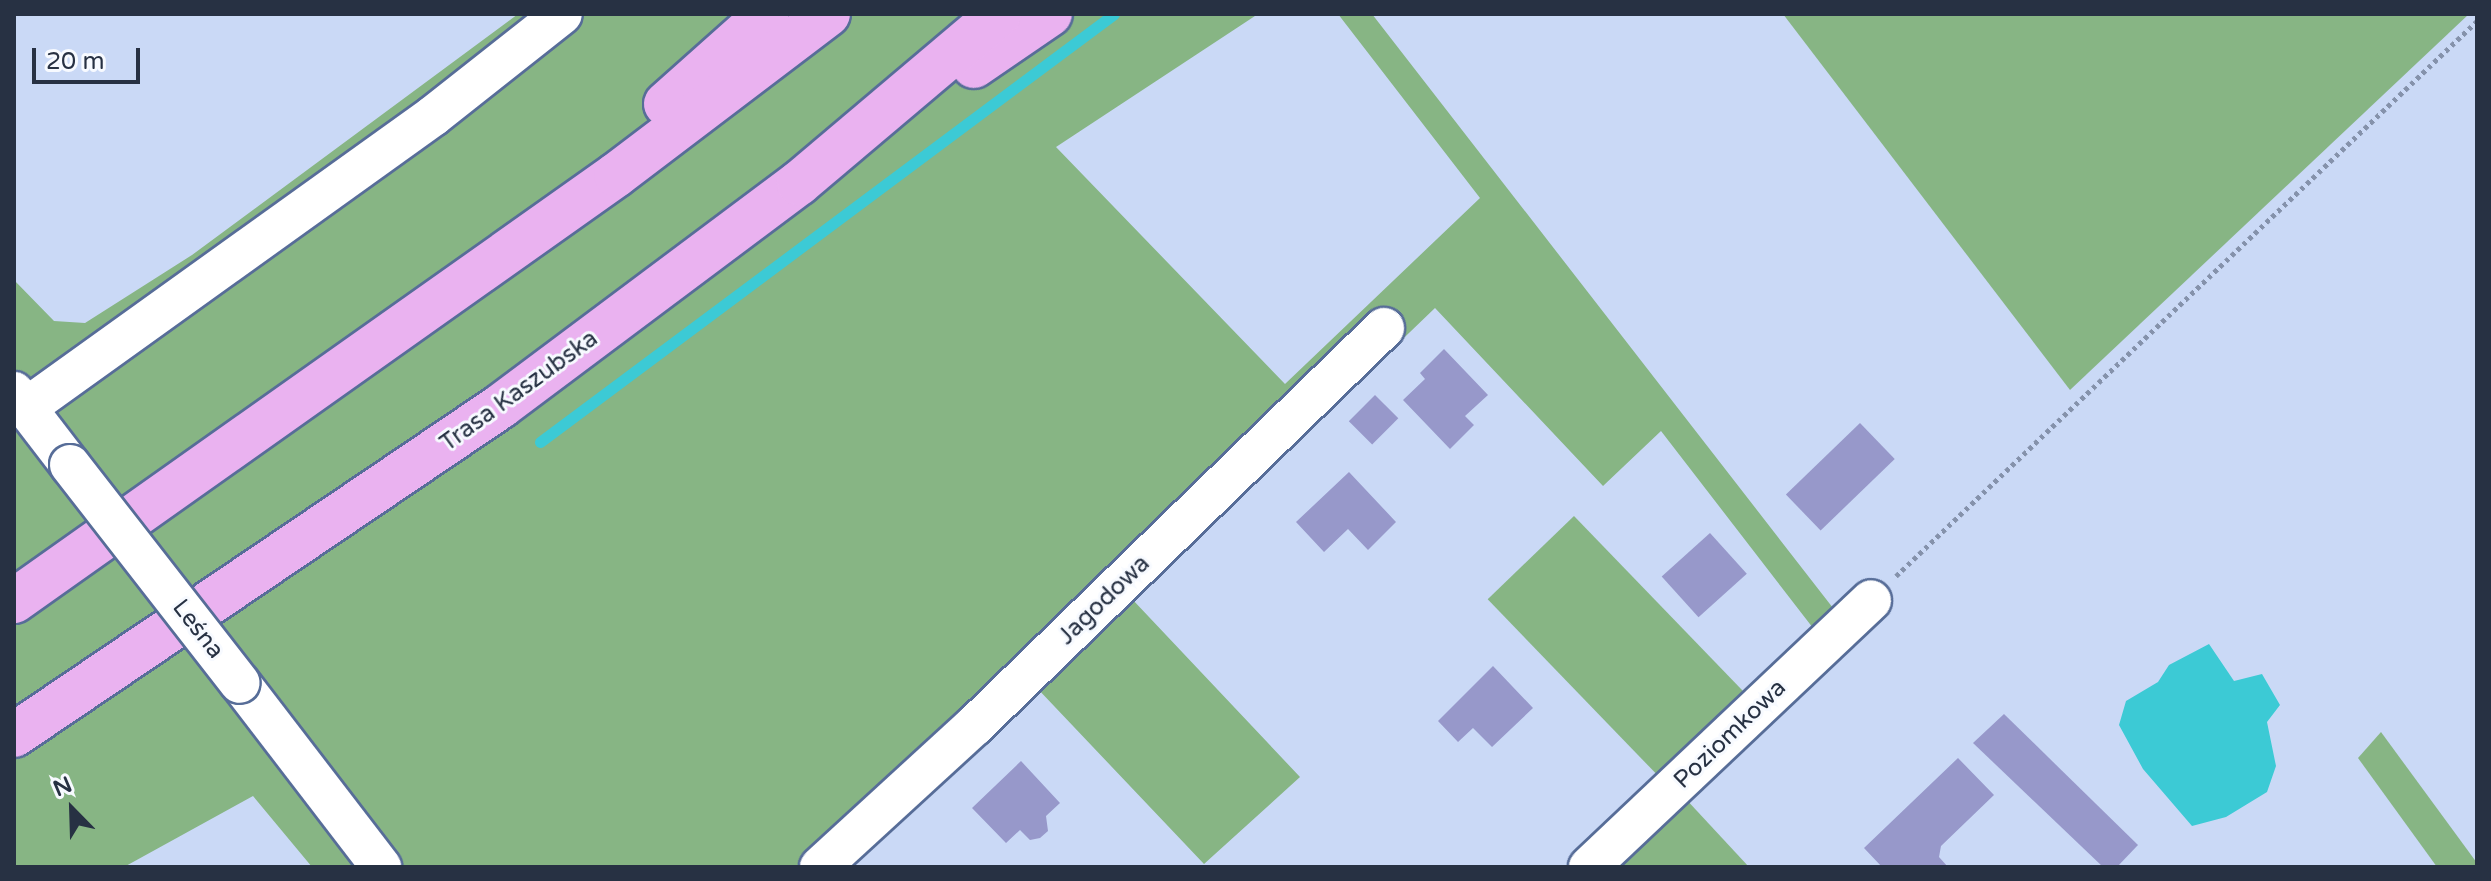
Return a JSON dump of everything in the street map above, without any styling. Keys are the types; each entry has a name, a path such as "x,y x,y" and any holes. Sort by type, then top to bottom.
{"highway":[{"path":"467,281 767,14"},
{"path":"14,601 467,281 828,14"},
{"name":"Trasa Kaszubska","path":"14,735 449,442 799,183 999,14"},
{"path":"799,183 1050,14"}],"street":[{"path":"20,400 433,116 562,14"},
{"name":"Jagodowa","path":"820,867 975,725 1384,328"},
{"name":"Leśna","path":"20,400 381,867"},
{"name":"Poziomkowa","path":"1589,867 1871,600"}],"path":[{"path":"1871,600 2477,21"}],"shaded area":[{"path":"518,14 1258,14 1056,147 1285,384 1480,198 1338,14 1372,14 1833,608 1813,628 1661,431 1603,486 1435,308 1132,599 1300,777 1204,864 1036,687 850,867 312,867 253,796 124,867 14,867 14,280 54,321 85,323 192,255"},
{"path":"1783,14 2469,14 2070,390"},
{"path":"1574,516 1744,692 1658,776 1488,599"},
{"path":"2209,644 2234,681 2262,674 2280,705 2267,722 2276,766 2267,792 2226,817 2192,826 2143,769 2119,725 2126,701 2158,682 2169,665"},
{"path":"2381,732 2477,867 2437,867 2358,758"},
{"path":"1684,797 1749,867 1612,867"}],"building":[{"path":"1444,349 1488,395 1465,416 1474,425 1450,449 1403,400 1425,379 1420,373"},
{"path":"1375,395 1398,418 1372,444 1349,421"},
{"path":"1860,423 1895,459 1821,531 1786,495"},
{"path":"1349,472 1396,522 1368,550 1348,529 1324,552 1296,522"},
{"path":"1710,533 1747,574 1698,617 1662,576"},
{"path":"1493,666 1533,708 1492,747 1473,728 1458,742 1438,721"},
{"path":"2004,714 2138,845 2117,867 2103,867 1973,743"},
{"path":"1958,758 1994,795 1941,846 1939,857 1948,867 1882,867 1864,848"},
{"path":"1021,761 1060,803 1046,816 1048,831 1040,838 1030,840 1020,830 1006,843 972,808"}],"waterway":[{"path":"540,442 1114,14"}]}
